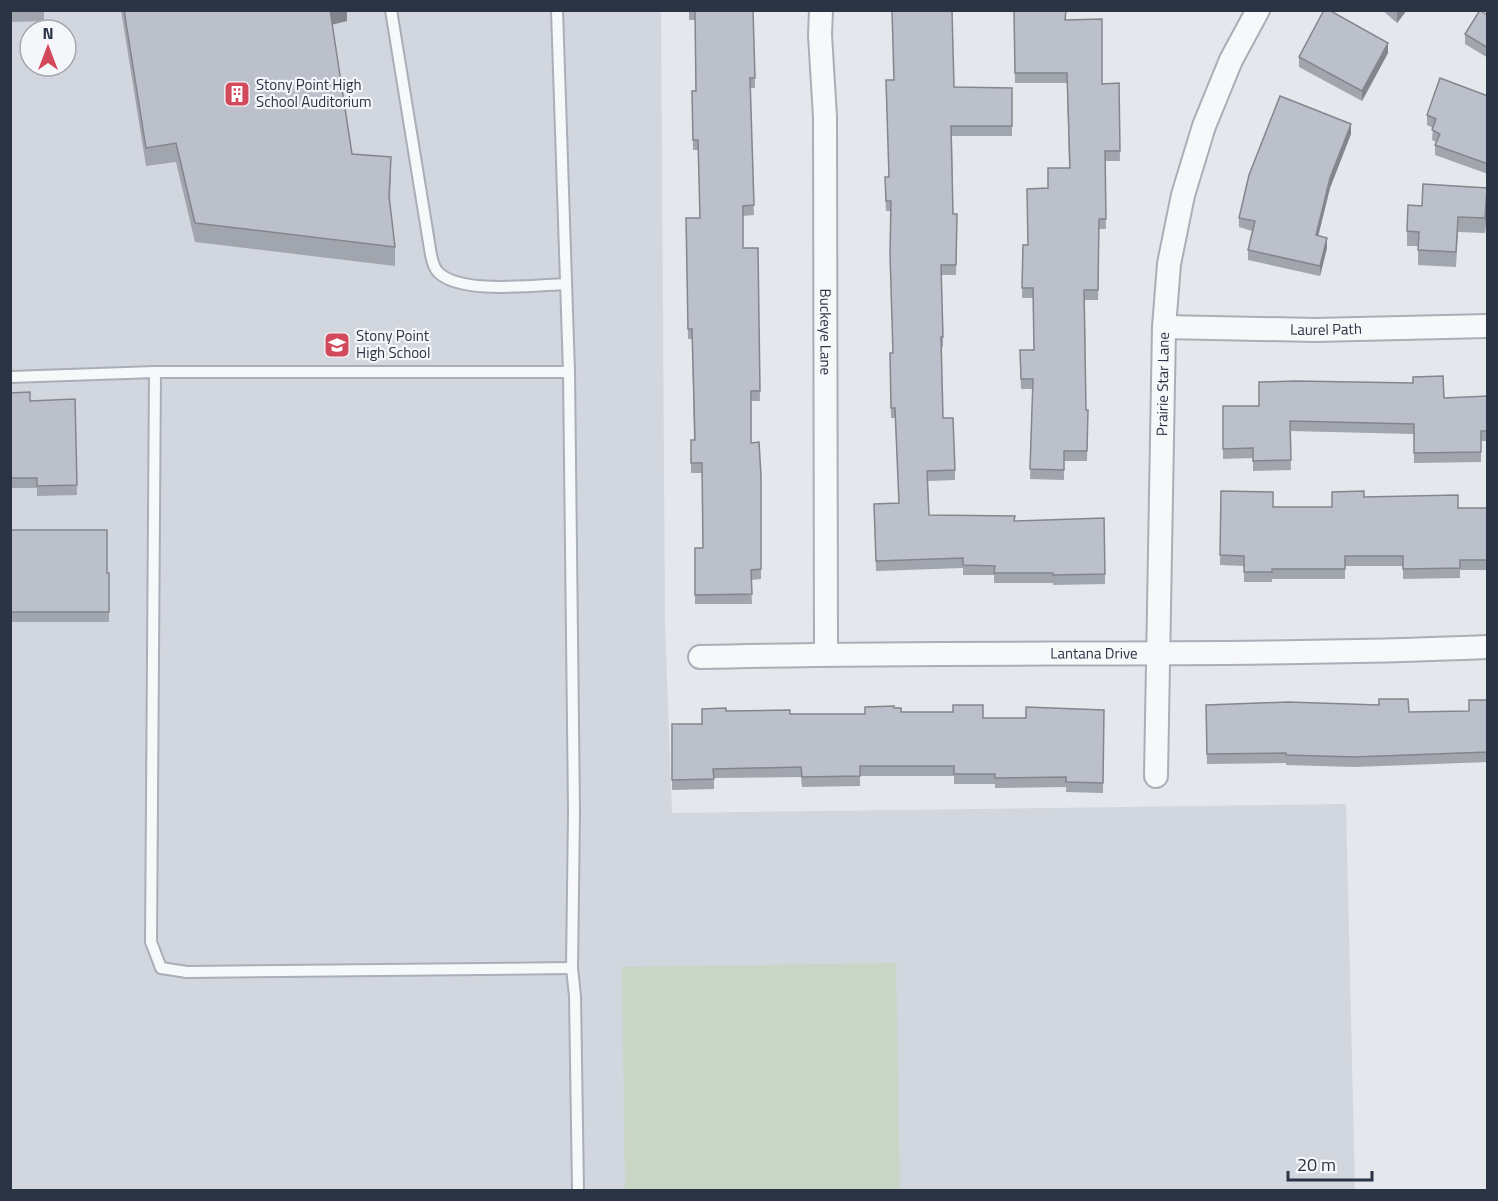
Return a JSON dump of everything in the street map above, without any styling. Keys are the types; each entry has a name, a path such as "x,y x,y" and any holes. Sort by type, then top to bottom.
{"street":[{"name":"Buckeye Lane","path":"821,10 820,35 825,117 826,654"},
{"name":"Prairie Star Lane","path":"1156,776 1164,327 1169,264 1183,195 1204,126 1231,60 1258,10"},
{"name":"Laurel Path","path":"1164,327 1315,330 1488,326"},
{"name":"Lantana Drive","path":"700,657 826,654 1159,653 1488,647"}],"lane":[{"path":"391,10 431,255 436,271 452,281 473,286 566,284"},
{"path":"557,10 569,372 574,812 572,968 575,996 578,1191"},
{"path":"10,377 155,372 569,372"},
{"path":"155,372 151,942 160,968 187,972 572,968"}],"shaded area":[{"name":"Stony Point High School","path":"10,11 661,11 665,624 672,813 1346,804 1355,1190 11,1190"}],"green space":[{"path":"896,963 900,1190 625,1190 622,967"}],"building":[{"name":"Stony Point High School Auditorium","path":"124,10 330,10 352,154 391,157 389,196 395,247 195,223 176,143 146,148"},
{"path":"695,10 753,10 755,78 750,78 754,205 743,206 743,248 758,248 760,391 751,391 751,443 759,442 761,569 751,570 752,594 695,595 695,548 703,548 702,463 691,463 691,440 695,440 692,329 688,329 686,218 700,218 698,140 693,140 692,91 696,91"},
{"path":"892,10 952,11 954,87 1012,88 1012,126 951,126 953,214 957,214 956,265 941,265 943,337 941,337 943,418 953,418 955,470 927,471 929,515 1015,516 1014,521 1104,518 1105,574 994,573 995,566 963,565 963,558 876,561 874,504 899,503 895,408 891,408 890,353 893,353 891,201 886,201 885,177 889,177 886,80 894,80"},
{"path":"1014,10 1066,10 1065,20 1102,19 1102,84 1119,83 1120,151 1105,151 1106,219 1099,219 1098,290 1084,290 1087,451 1064,451 1064,470 1030,469 1033,379 1021,379 1020,350 1034,350 1033,288 1022,288 1023,245 1028,245 1027,189 1048,188 1048,168 1070,168 1067,73 1015,73"},
{"path":"1324,10 1329,10 1388,43 1362,91 1299,57"},
{"path":"1480,10 1488,16 1488,48 1465,34"},
{"path":"1440,78 1488,96 1488,164 1435,145 1440,134 1432,130 1436,119 1427,115"},
{"path":"1280,96 1351,124 1330,178 1316,235 1327,238 1320,266 1248,250 1255,221 1239,218 1249,175"},
{"path":"1423,184 1487,188 1485,218 1458,217 1456,252 1418,250 1419,232 1407,231 1408,205 1422,206"},
{"path":"1443,376 1444,398 1488,396 1488,431 1481,431 1481,452 1414,453 1414,424 1290,421 1291,460 1253,461 1253,448 1223,449 1223,406 1259,406 1259,382 1413,383 1413,377"},
{"path":"30,392 30,401 75,399 77,485 37,486 37,478 10,478 10,393"},
{"path":"1221,491 1273,492 1273,507 1332,507 1332,492 1364,491 1364,497 1458,495 1458,508 1488,508 1488,560 1460,560 1460,568 1403,569 1403,556 1345,556 1345,569 1272,569 1272,572 1244,572 1244,556 1220,555"},
{"path":"10,530 107,530 109,612 10,612"},
{"path":"1379,699 1408,699 1409,712 1469,711 1469,700 1488,700 1488,752 1354,757 1286,755 1286,753 1207,754 1206,705 1288,702 1379,705"},
{"path":"953,705 983,705 983,718 1026,718 1026,707 1104,710 1103,783 1066,782 1066,777 995,778 995,774 954,774 954,766 860,766 860,776 802,777 801,767 713,769 714,779 672,780 672,724 702,724 702,709 790,710 790,714 865,714 865,707 894,706 894,708 901,708 901,712 953,712"}],"place":[{"name":"Stony Point High School Auditorium","path":"237,94"},
{"name":"Stony Point High School","path":"337,345"}]}
